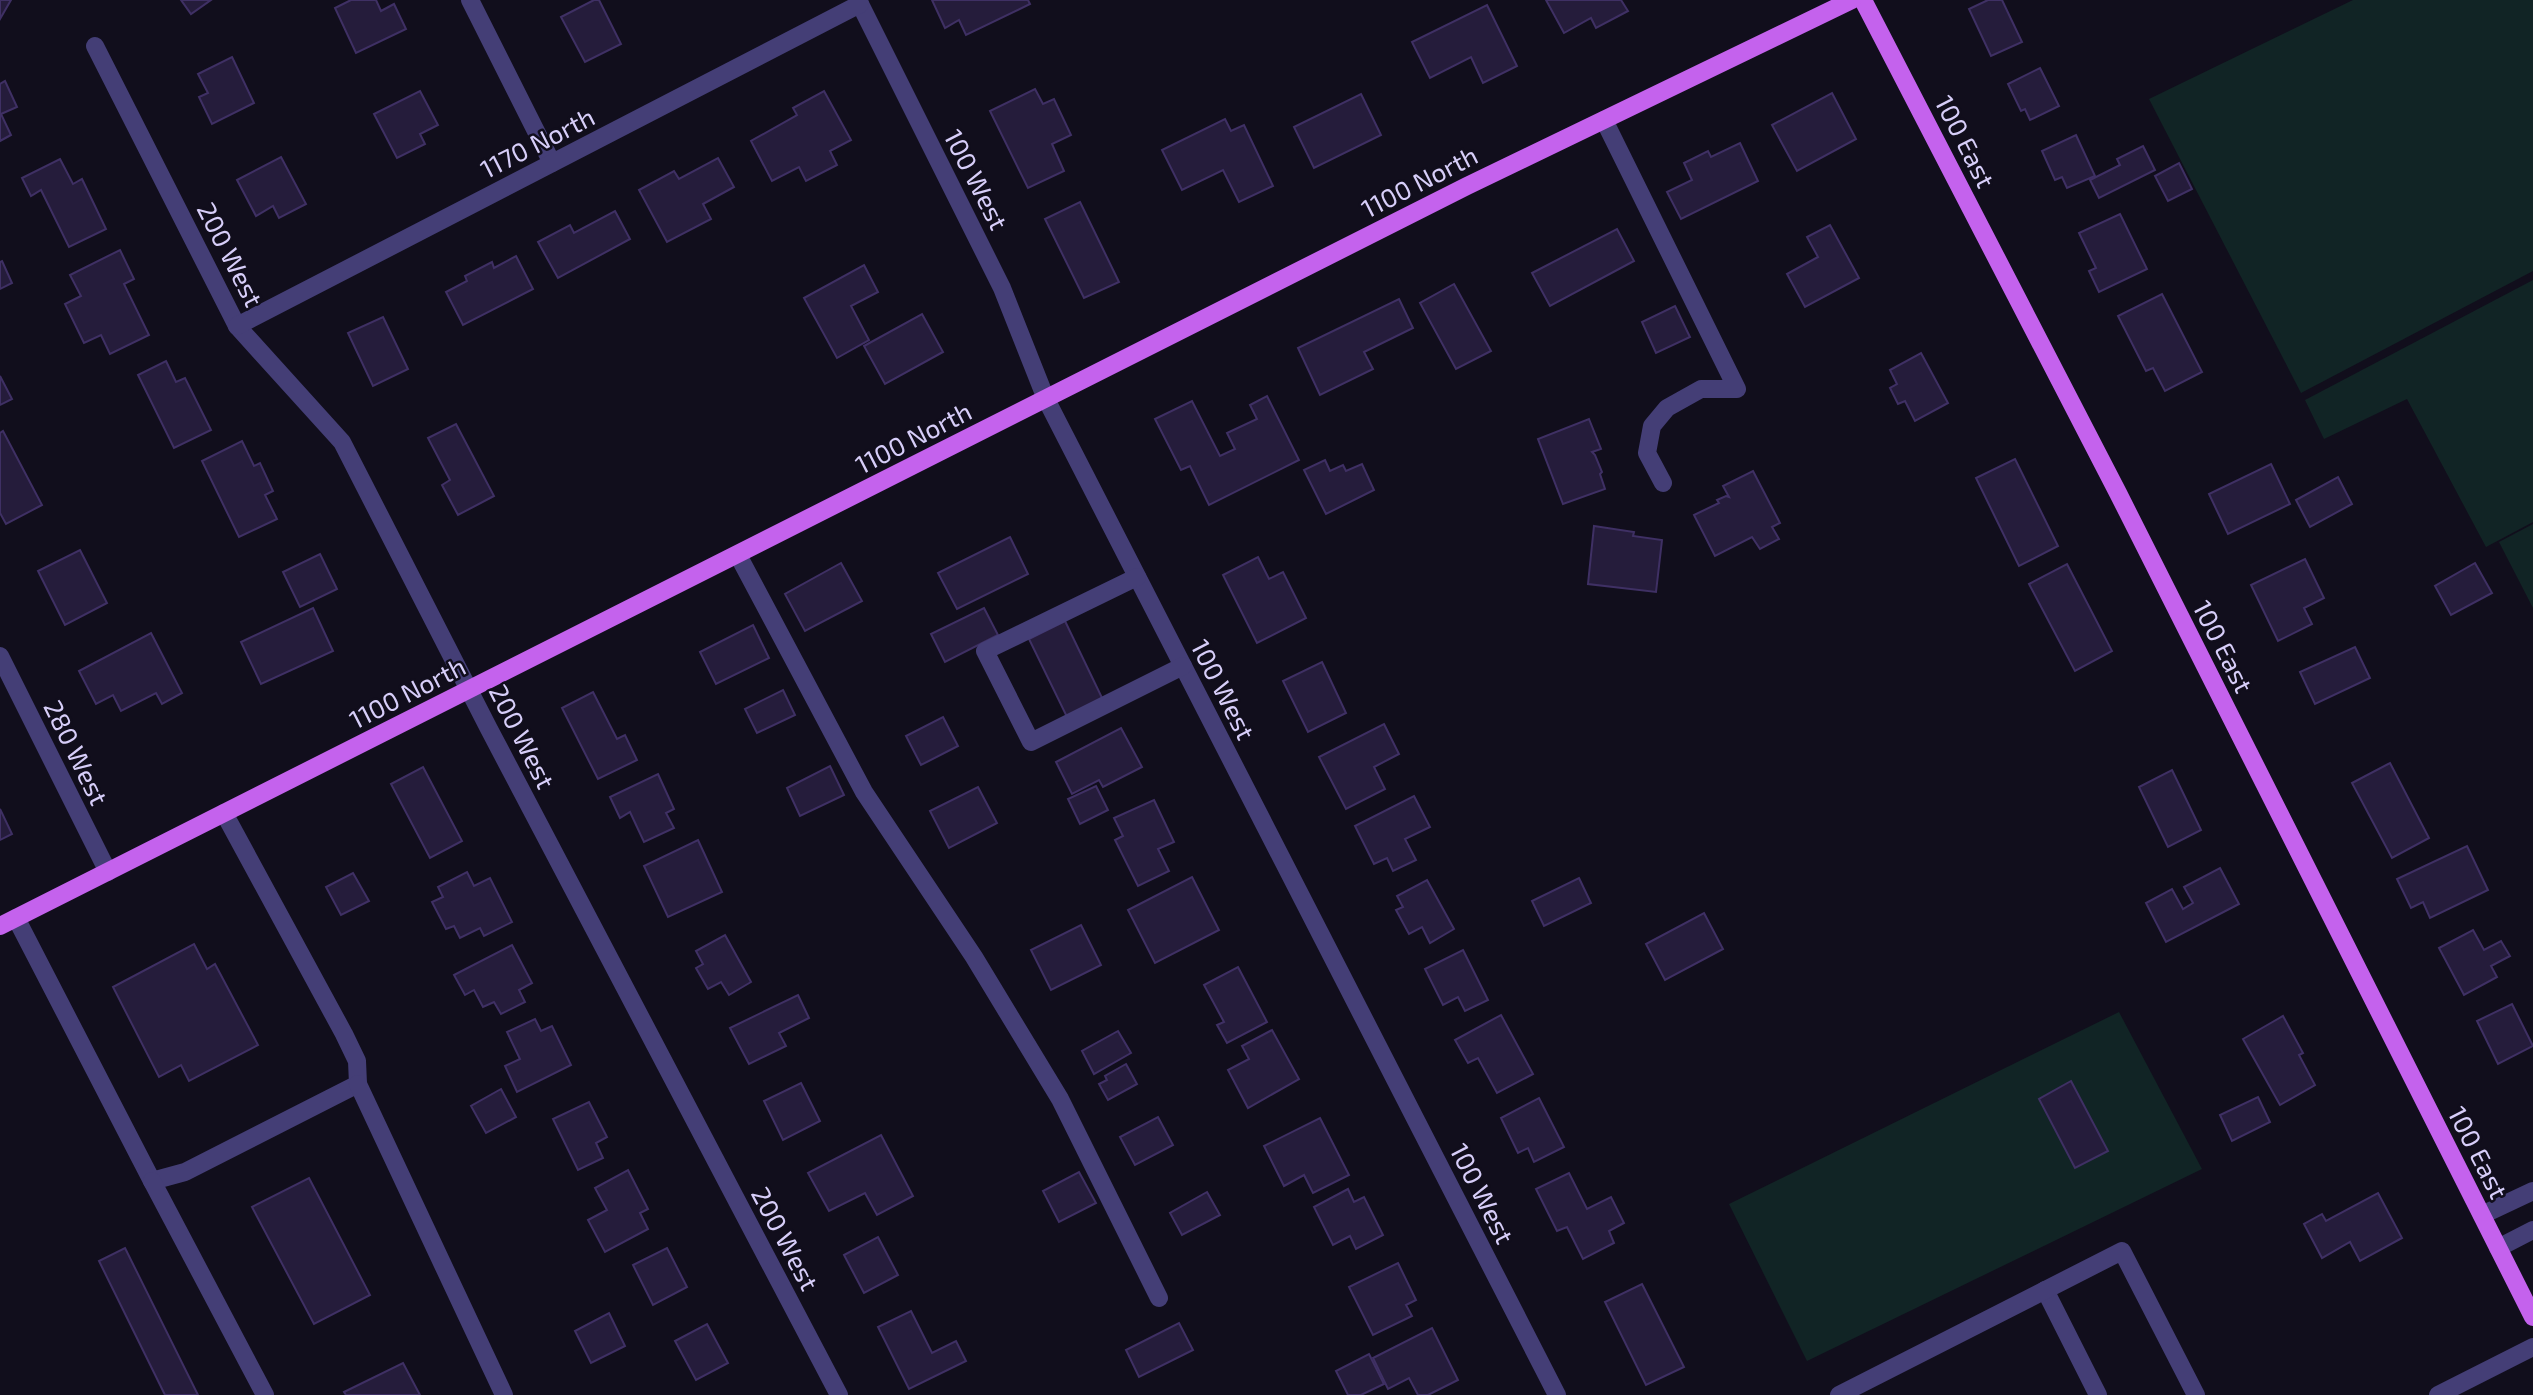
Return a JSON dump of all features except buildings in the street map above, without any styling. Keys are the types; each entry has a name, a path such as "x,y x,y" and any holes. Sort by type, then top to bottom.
{"main road":[{"name":"1100 North","path":"0,926 1468,186 1852,0"},
{"name":"100 East","path":"1863,0 2112,481 2533,1317"}],"street":[{"path":"470,0 552,163"},
{"name":"1170 North","path":"237,326 859,2"},
{"name":"100 West","path":"859,2 1002,288 1046,399 1557,1395"},
{"name":"200 West","path":"95,46 237,326 342,442 839,1395"},
{"path":"1604,120 1737,389 1701,388 1667,408 1652,426 1647,453 1663,483"},
{"path":"738,555 863,792 974,957 1060,1099 1159,1298"},
{"path":"1138,577 985,651 1031,742 1183,666"},
{"name":"280 West","path":"0,656 108,872"},
{"path":"224,813 357,1061 358,1084 504,1395"},
{"path":"16,918 265,1395"},
{"path":"152,1181 185,1172 358,1084"},
{"path":"2482,1215 2533,1191"},
{"path":"2498,1248 2533,1230"},
{"path":"1839,1395 2122,1251 2196,1395"},
{"path":"2045,1290 2098,1395"},
{"path":"2438,1395 2533,1347"}],"green space":[{"path":"2353,0 2533,0 2533,271 2301,393 2149,99"},
{"path":"2533,280 2533,522 2486,547 2407,399 2324,439 2305,400"},
{"path":"2533,524 2533,608 2499,542"},
{"path":"2119,1012 2202,1169 1807,1361 1729,1204"}]}
